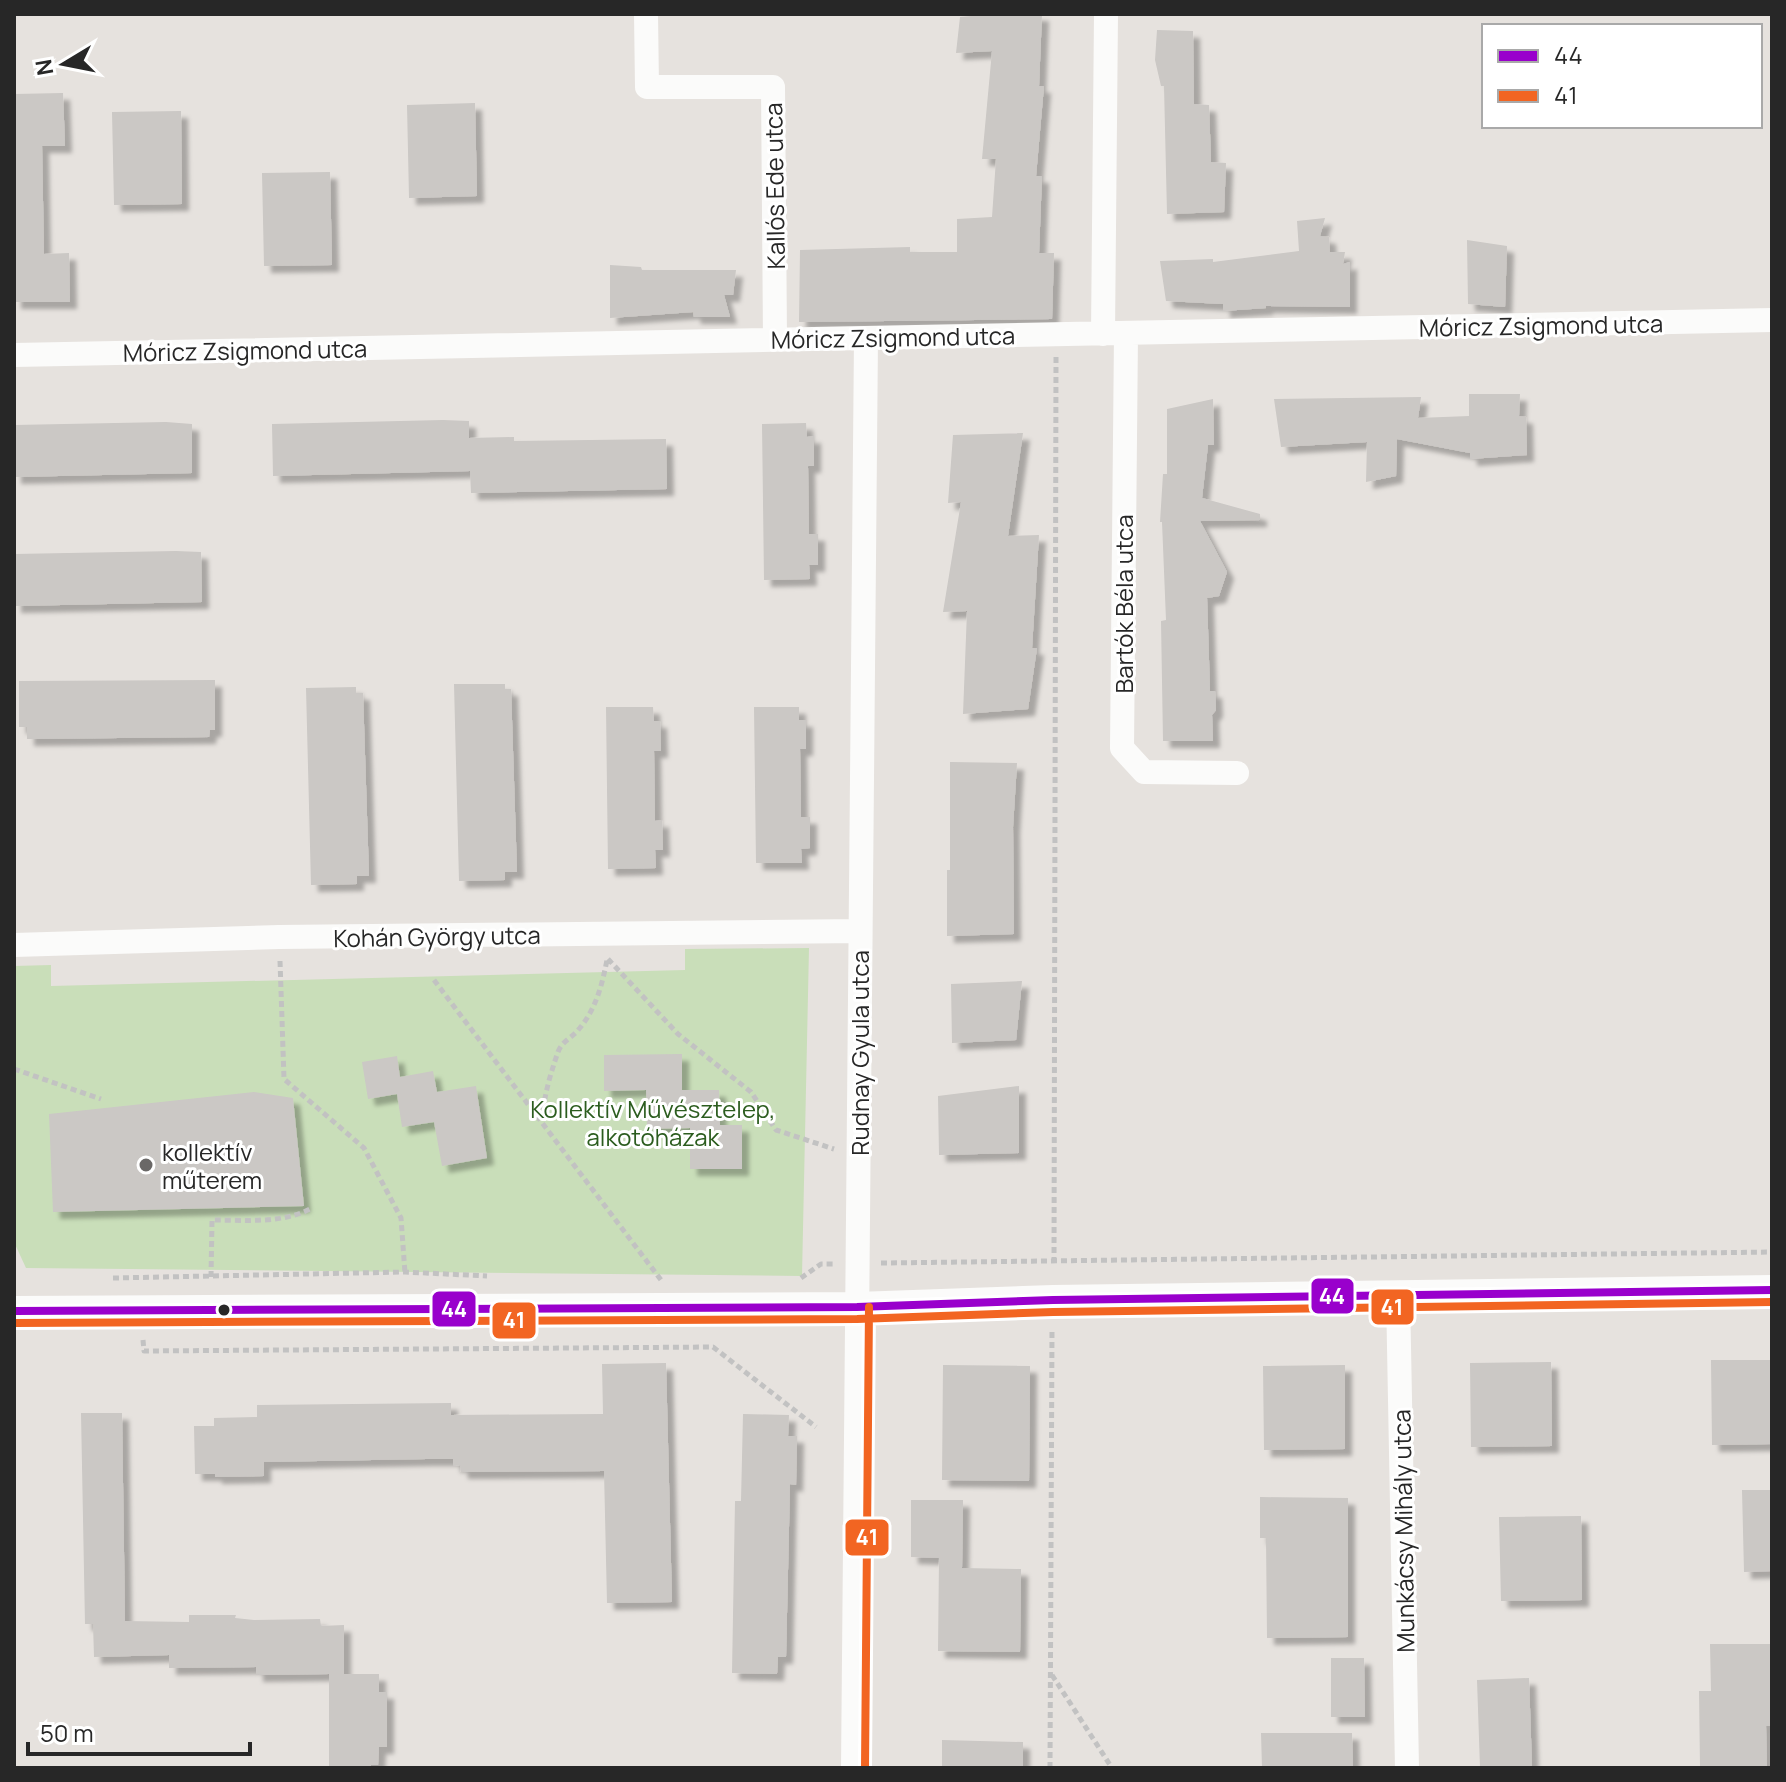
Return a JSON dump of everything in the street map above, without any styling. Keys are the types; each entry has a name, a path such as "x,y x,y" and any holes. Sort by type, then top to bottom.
{"street":[{"name":"Kallós Ede utca","path":"646,14 647,87 773,87 775,339"},
{"name":"Bartók Béla utca","path":"1106,14 1122,748 1144,772 1237,773"},
{"name":"Móricz Zsigmond utca","path":"14,355 1772,320"},
{"name":"Rudnay Gyula utca","path":"853,1768 866,338"},
{"name":"Kohán György utca","path":"14,945 279,937 860,931"},
{"path":"14,1311 857,1307 1053,1300 1772,1290"},
{"name":"Munkácsy Mihály utca","path":"1398,1294 1407,1768"}],"path":[{"path":"1050,1768 1056,335"},
{"path":"279,937 284,1079 364,1148 401,1218 410,1310"},
{"path":"542,1121 547,1084 558,1052 566,1039 578,1031 601,991 607,959 678,1034 751,1092 776,1130 859,1156"},
{"path":"434,980 661,1280 647,1280"},
{"path":"14,1069 101,1099"},
{"path":"213,1311 212,1220 283,1218 312,1208"},
{"path":"786,1279 801,1279 821,1264 857,1263 1772,1252"},
{"path":"106,1278 405,1272 499,1277"},
{"path":"141,1312 144,1351 713,1347 816,1427"},
{"path":"1051,1673 1112,1768"}],"green space":[{"name":"Kollektív Művésztelep, alkotóházak","path":"809,948 802,1276 26,1268 14,1242 14,966 51,965 51,986 685,970 685,949"}],"building":[{"path":"1042,14 1039,86 1044,86 1036,176 1042,176 1039,253 1054,253 1052,319 799,322 800,250 910,247 910,252 957,252 957,219 992,217 996,159 982,159 992,51 956,53 960,17"},
{"path":"1157,30 1193,31 1194,104 1209,105 1211,162 1226,163 1224,212 1167,214 1164,86 1161,86 1155,60"},
{"path":"63,93 65,146 42,146 44,254 69,253 70,302 14,302 14,94"},
{"path":"475,103 477,196 409,198 407,105"},
{"path":"181,111 182,204 114,205 112,112"},
{"path":"330,172 332,265 264,266 262,173"},
{"path":"1325,218 1320,236 1329,237 1330,252 1345,252 1343,264 1350,262 1350,307 1266,306 1223,311 1223,304 1166,301 1160,261 1213,259 1213,262 1299,251 1297,221"},
{"path":"1467,240 1507,246 1505,307 1468,304"},
{"path":"610,265 641,267 642,270 736,270 733,295 724,295 730,317 694,317 693,312 610,318"},
{"path":"1469,394 1520,394 1519,416 1526,417 1527,455 1470,459 1470,453 1397,439 1396,476 1366,482 1367,442 1281,447 1274,399 1421,397 1418,418 1469,416"},
{"path":"1213,399 1214,445 1208,445 1202,498 1260,514 1260,520 1200,521 1227,572 1219,596 1207,598 1210,691 1215,691 1216,710 1212,715 1213,741 1163,741 1161,621 1166,620 1160,522 1163,474 1167,474 1167,409"},
{"path":"469,421 469,438 514,437 514,441 666,439 667,489 471,493 470,471 273,476 272,424"},
{"path":"806,423 807,437 814,436 814,466 808,466 809,534 818,534 818,565 809,565 810,579 764,580 762,424"},
{"path":"192,424 192,473 14,477 14,425"},
{"path":"1023,433 1008,536 1039,535 1032,648 1037,648 1028,709 963,714 967,611 943,612 961,502 948,503 953,435"},
{"path":"201,552 202,602 14,606 14,554"},
{"path":"215,680 215,730 210,730 209,737 27,739 27,727 19,727 19,681"},
{"path":"454,684 505,684 505,689 511,689 517,872 505,872 505,880 459,881"},
{"path":"356,687 356,693 363,693 369,876 357,876 357,884 311,885 306,688"},
{"path":"606,707 653,707 654,721 660,721 661,751 654,751 655,821 662,820 663,850 655,850 656,868 608,869"},
{"path":"754,707 799,707 799,720 806,720 806,749 800,749 801,817 810,817 810,848 801,849 802,863 756,863"},
{"path":"950,762 1017,763 1013,827 1014,934 947,936"},
{"path":"1022,981 1016,1040 952,1043 951,984"},
{"path":"682,1054 682,1090 719,1090 720,1125 742,1125 742,1169 690,1169 690,1128 647,1129 646,1090 604,1091 604,1055"},
{"path":"397,1056 400,1077 433,1071 437,1092 476,1086 487,1158 442,1166 434,1122 402,1127 397,1094 368,1099 362,1062"},
{"path":"1019,1086 1019,1153 939,1155 938,1096"},
{"path":"254,1092 293,1098 304,1206 53,1212 49,1114"},
{"path":"1711,1360 1772,1360 1772,1444 1712,1445"},
{"path":"1551,1362 1552,1446 1471,1447 1470,1363"},
{"path":"666,1363 672,1602 607,1603 604,1471 461,1472 460,1465 453,1466 453,1459 426,1459 264,1462 264,1476 215,1477 215,1474 195,1474 194,1426 214,1426 214,1418 257,1417 257,1405 451,1403 451,1415 603,1414 602,1364"},
{"path":"943,1365 1030,1366 1029,1481 942,1480"},
{"path":"1345,1365 1345,1449 1264,1450 1263,1366"},
{"path":"81,1413 122,1413 125,1621 189,1622 189,1615 236,1615 235,1618 254,1620 320,1619 321,1626 344,1625 344,1674 379,1674 379,1692 387,1692 387,1747 379,1747 378,1765 371,1765 371,1768 329,1768 329,1674 256,1675 256,1667 169,1668 169,1655 94,1657 93,1624 85,1624"},
{"path":"743,1414 789,1415 788,1436 797,1436 796,1485 790,1484 786,1657 778,1657 777,1674 732,1673 735,1501 741,1501"},
{"path":"1742,1490 1772,1490 1772,1571 1744,1572"},
{"path":"1260,1497 1348,1498 1348,1637 1267,1638 1266,1538 1260,1538"},
{"path":"911,1500 963,1500 962,1568 1021,1569 1020,1652 938,1651 939,1558 911,1557"},
{"path":"1581,1516 1582,1600 1501,1601 1499,1517"},
{"path":"1710,1644 1772,1644 1772,1726 1766,1726 1767,1768 1700,1768 1699,1691 1711,1691"},
{"path":"1331,1658 1364,1658 1365,1717 1331,1717"},
{"path":"1529,1678 1532,1768 1480,1768 1477,1680"},
{"path":"1261,1733 1352,1733 1353,1767 1262,1768"},
{"path":"942,1740 1023,1742 1023,1768 942,1768"}],"transit line":[{"name":"44","path":"14,1311 857,1307 1053,1300 1772,1290"},
{"name":"41","path":"14,1323 857,1319 1053,1312 1772,1302"},
{"name":"41","path":"865,1768 869,1307"}],"place":[{"name":"kollektív műterem","path":"146,1165"}]}
